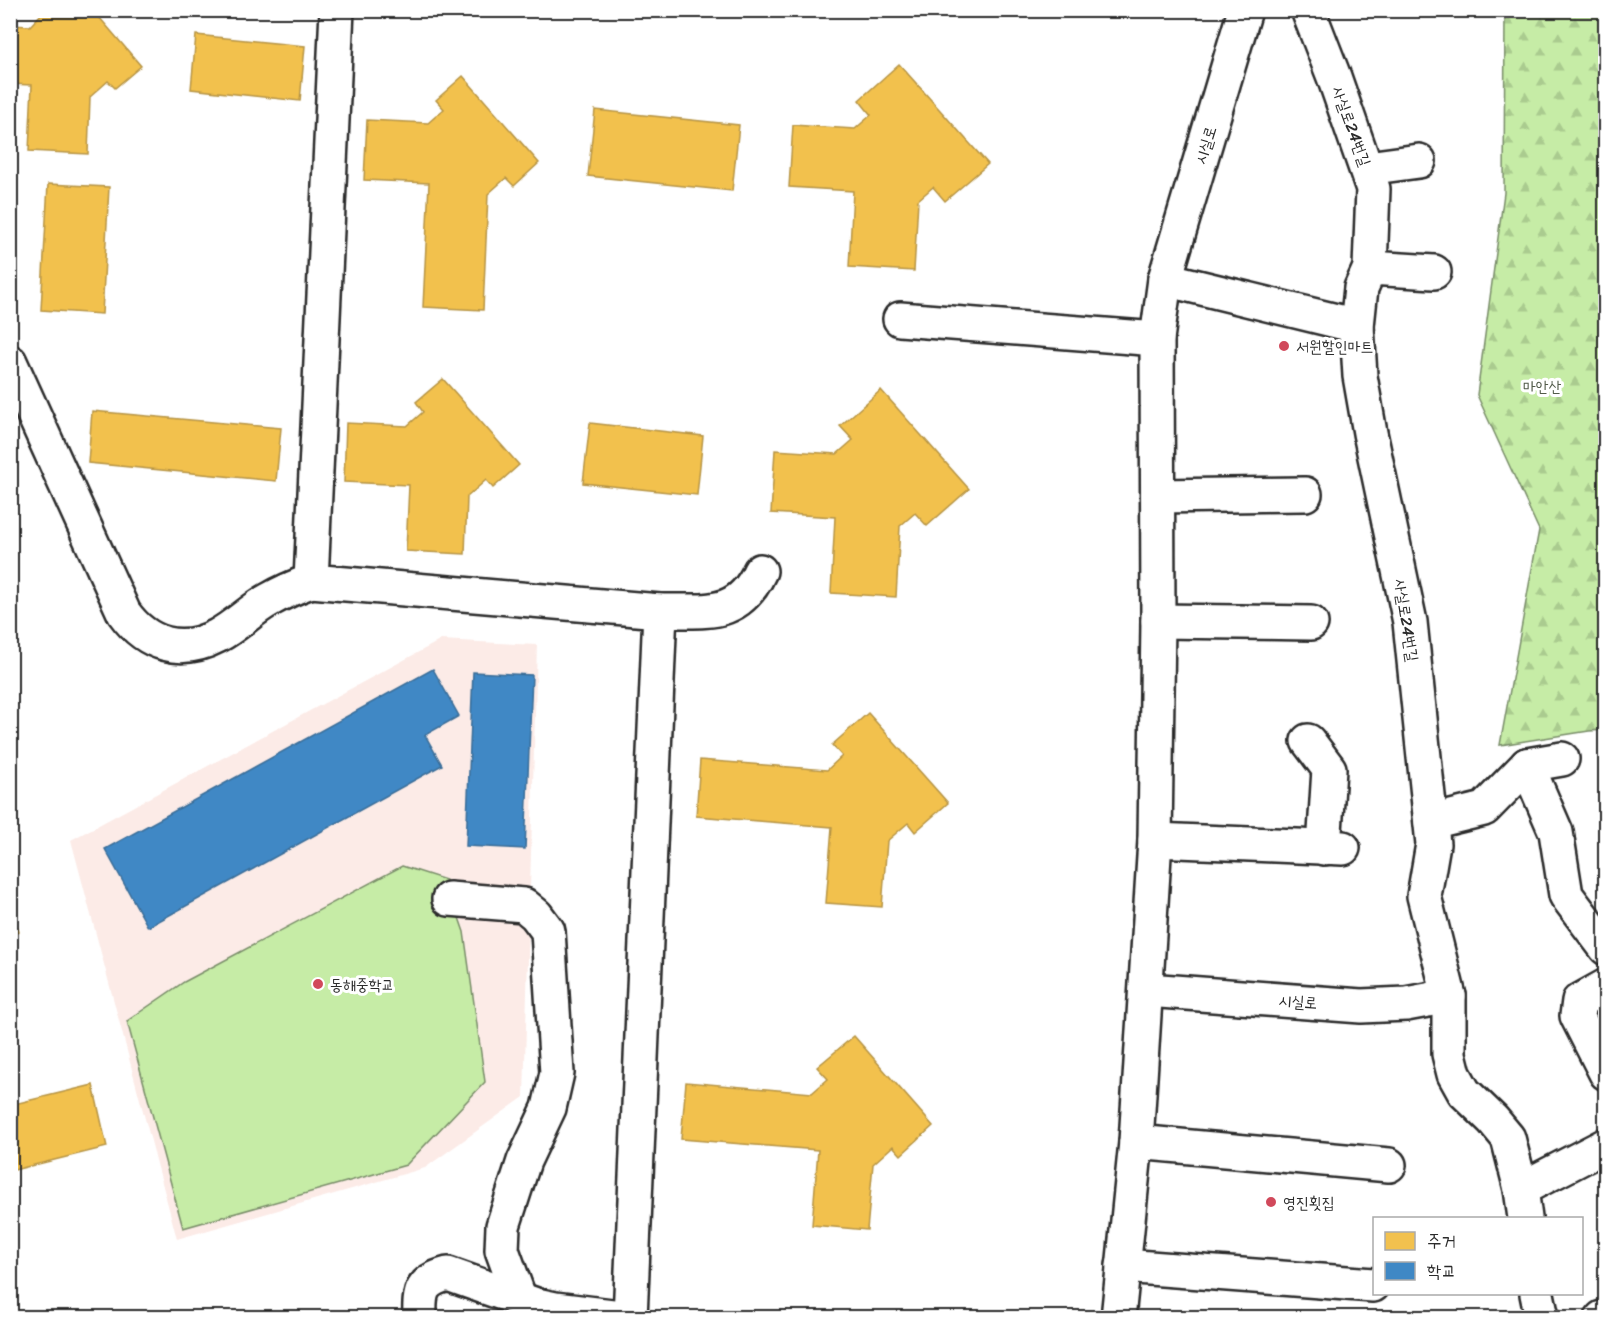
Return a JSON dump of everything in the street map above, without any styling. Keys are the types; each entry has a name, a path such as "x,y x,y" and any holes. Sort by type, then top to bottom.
{"street":[{"path":"311,581 337,10"},
{"name":"시실로","path":"1118,1317 1136,1142 1155,840 1158,621 1157,339 1165,279 1245,10"},
{"name":"사실로24번길","path":"1308,10 1373,189 1370,268 1361,288 1357,326 1360,376 1410,622 1433,844 1424,896 1449,996 1449,1054 1454,1074 1464,1092 1494,1120 1508,1138 1523,1204"},
{"path":"1367,168 1419,161"},
{"path":"1370,268 1434,272"},
{"path":"1165,279 1357,326"},
{"path":"900,319 1157,339"},
{"path":"10,362 124,613 141,633 151,640 184,646 202,642 232,627 268,600 311,581 660,611 716,609 736,603 751,590 760,571"},
{"path":"1158,496 1305,494"},
{"path":"420,1317 419,1299 426,1283 435,1277 448,1274 519,1297 536,1305 629,1317 660,611"},
{"path":"1158,621 1311,623"},
{"path":"1155,840 1333,848 1329,769 1308,741"},
{"path":"1431,822 1484,808 1527,765 1562,759"},
{"path":"1527,765 1556,832 1566,895 1605,948"},
{"path":"449,899 524,905 536,915 548,931 557,1073 549,1108 524,1161 503,1226 504,1261 519,1297"},
{"path":"1605,986 1579,1001 1577,1016 1605,1073"},
{"name":"시실로","path":"1147,990 1360,1006 1406,1004 1449,996"},
{"path":"1136,1142 1389,1165"},
{"path":"1523,1204 1605,1145"},
{"path":"1123,1266 1373,1285"},
{"path":"1537,1295 1542,1317"}],"shaded area":[{"name":"동해중학교","path":"441,640 537,645 524,1097 425,1168 177,1239 71,840"}],"green space":[{"name":"마안산","path":"1505,11 1605,11 1606,730 1500,745 1539,530 1477,395 1504,193"},
{"path":"402,866 446,880 464,932 485,1082 406,1165 183,1228 127,1021 184,982"}],"building: 주거":[{"path":"45,10 93,10 141,66 115,88 108,81 90,97 88,154 29,151 32,85 10,84 10,25 30,26"},
{"path":"196,35 305,46 300,101 191,89"},
{"path":"899,64 988,164 945,201 933,187 918,200 914,271 849,267 853,191 789,187 793,125 855,129 871,115 859,100"},
{"path":"463,76 539,163 514,186 506,178 488,194 483,310 423,307 429,183 364,180 367,120 428,123 444,109 436,100"},
{"path":"595,110 739,125 732,191 588,176"},
{"path":"48,184 109,187 102,314 41,310"},
{"path":"443,379 519,465 493,488 486,480 467,497 465,554 406,551 409,485 344,482 346,423 407,426 423,412 416,402"},
{"path":"881,390 969,489 927,526 915,513 900,526 896,597 831,593 835,517 771,513 775,450 837,454 853,440 840,426"},
{"path":"92,411 281,428 276,481 88,463"},
{"path":"590,423 703,436 697,495 583,483"},
{"path":"868,713 948,803 915,832 908,823 887,841 882,907 826,903 832,827 696,816 700,760 827,770 842,756 832,745"},
{"path":"10,906 19,932 10,935"},
{"path":"854,1036 933,1126 901,1155 893,1146 873,1164 867,1230 812,1225 818,1150 681,1139 686,1082 812,1093 828,1079 817,1067"},
{"path":"93,1085 107,1147 10,1171 10,1105"}],"building: 학교":[{"path":"433,669 459,716 425,735 442,765 148,927 105,849"},
{"path":"473,672 532,675 525,849 466,846"}],"place":[{"name":"서원할인마트","path":"1284,346"},
{"name":"동해중학교","path":"318,984"},
{"name":"영진횟집","path":"1271,1202"}]}
